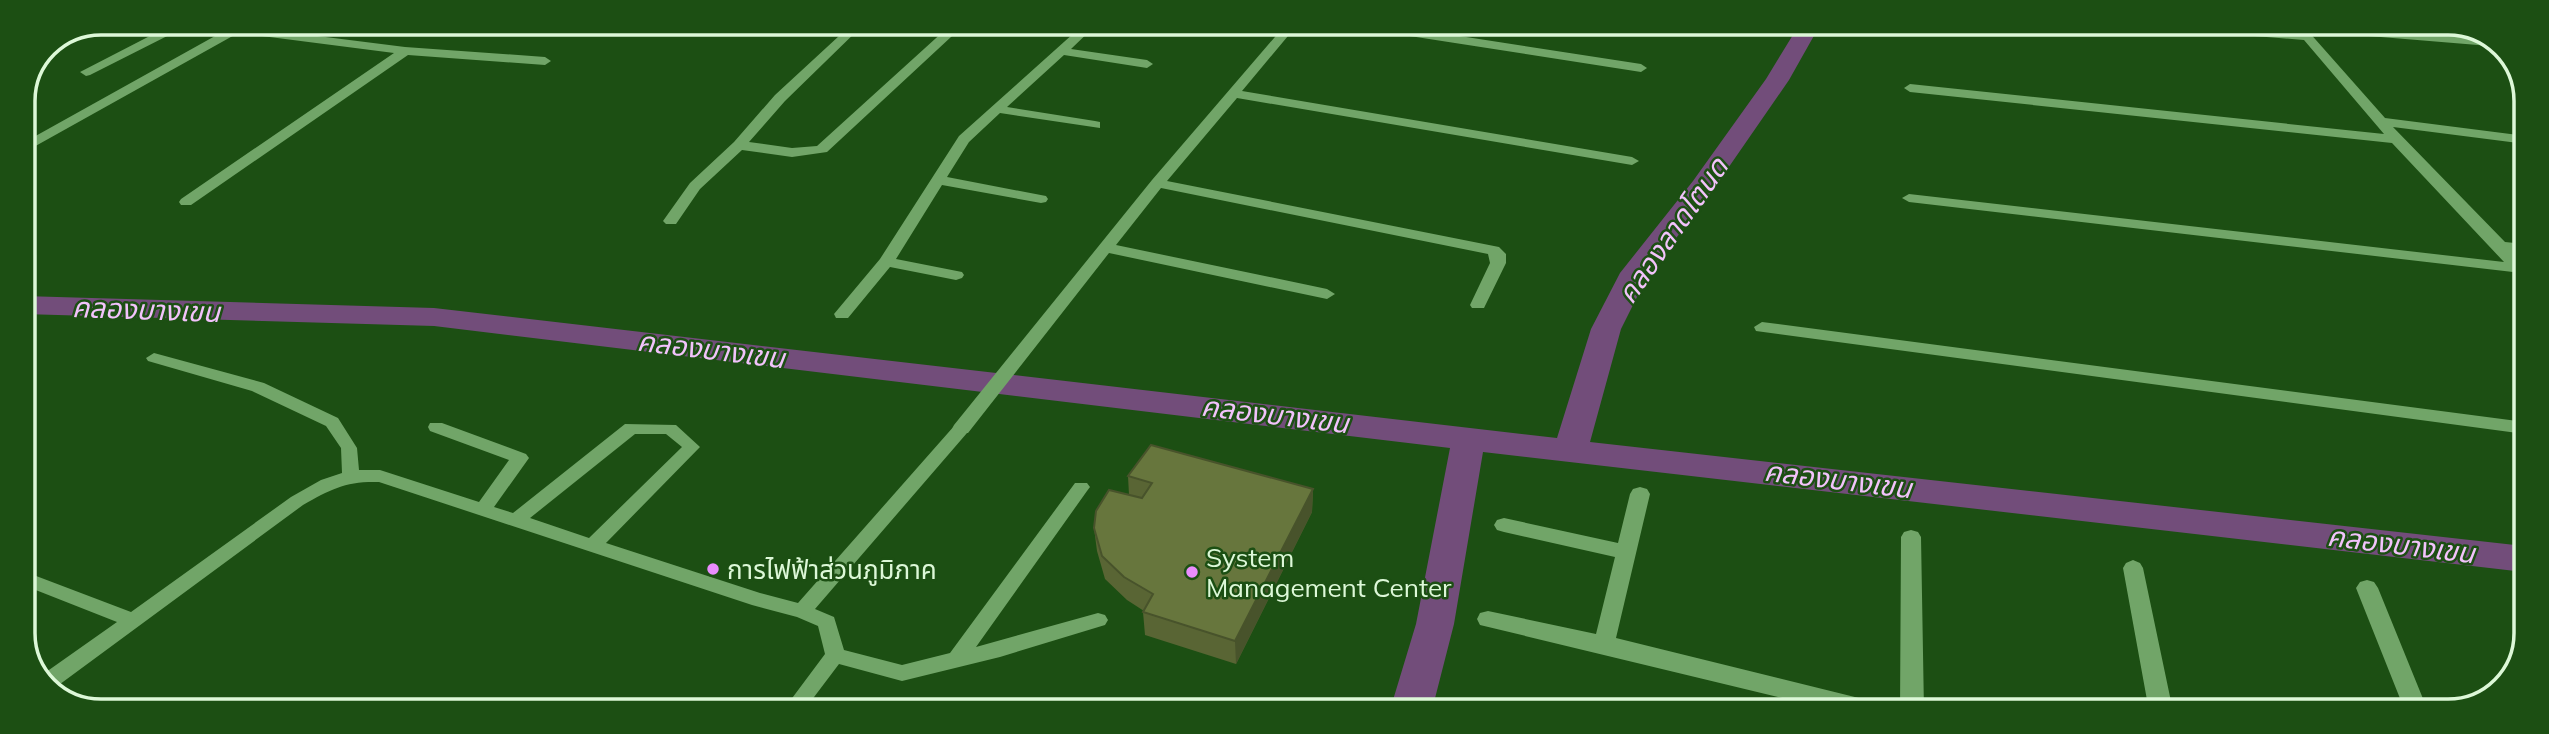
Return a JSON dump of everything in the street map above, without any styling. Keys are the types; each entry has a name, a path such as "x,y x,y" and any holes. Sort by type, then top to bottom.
{"street":[{"path":"86,72 162,35"},
{"path":"35,142 227,35"},
{"path":"301,35 405,51 545,61"},
{"path":"671,221 695,186 739,145 780,98 846,35"},
{"path":"739,145 799,153 822,149 946,35"},
{"path":"842,314 886,262 964,139 1079,35"},
{"path":"961,429 1157,183 1283,35"},
{"path":"1430,35 1641,68"},
{"path":"2284,35 2307,37 2384,122 2396,139 2500,246 2514,264"},
{"path":"2402,35 2477,42"},
{"path":"186,202 405,51"},
{"path":"1061,51 1147,64"},
{"path":"1910,88 2396,139"},
{"path":"1233,93 1632,161"},
{"path":"997,109 1096,125"},
{"path":"2384,122 2514,138"},
{"path":"938,180 1041,199"},
{"path":"1157,183 1493,250 1498,254 1498,263 1478,305"},
{"path":"1909,198 2514,272"},
{"path":"2500,246 2514,248"},
{"path":"1106,248 1327,295"},
{"path":"886,262 956,275"},
{"path":"1762,327 2514,427"},
{"path":"1604,644 1640,494"},
{"path":"1504,525 1626,552"},
{"path":"1911,537 1912,699"},
{"path":"2133,568 2159,699"},
{"path":"2367,588 2412,699"},
{"path":"1488,619 1604,644 1826,699"}],"lane":[{"path":"154,358 258,387 332,422 349,448 351,475"},
{"path":"436,427 520,458 481,510"},
{"path":"515,521 631,428 670,429 692,447 592,546"},
{"path":"802,611 961,429"},
{"path":"54,678 297,500 327,483 351,475 380,476 802,611 827,622 835,655"},
{"path":"956,660 1081,487"},
{"path":"35,583 135,621"},
{"path":"835,655 902,673 1000,649 1098,620"},
{"path":"802,699 835,655"}],"building":[{"name":"System Management Center","path":"1151,445 1313,489 1235,641 1143,612 1153,594 1124,577 1102,556 1094,528 1096,511 1109,490 1142,498 1152,483 1128,476"}],"waterway":[{"name":"คลองลาดโตนด","path":"1570,451 1606,329 1634,273 1702,187 1777,80 1803,35"},
{"name":"คลองบางเขน","path":"35,305 434,317 1570,451"},
{"path":"1414,699 1435,624 1468,439"},
{"name":"คลองบางเขน","path":"1570,451 2514,558"}],"place":[{"name":"การไฟฟ้าส่วนภูมิภาค","path":"713,569"},
{"name":"System Management Center","path":"1192,572"}]}
